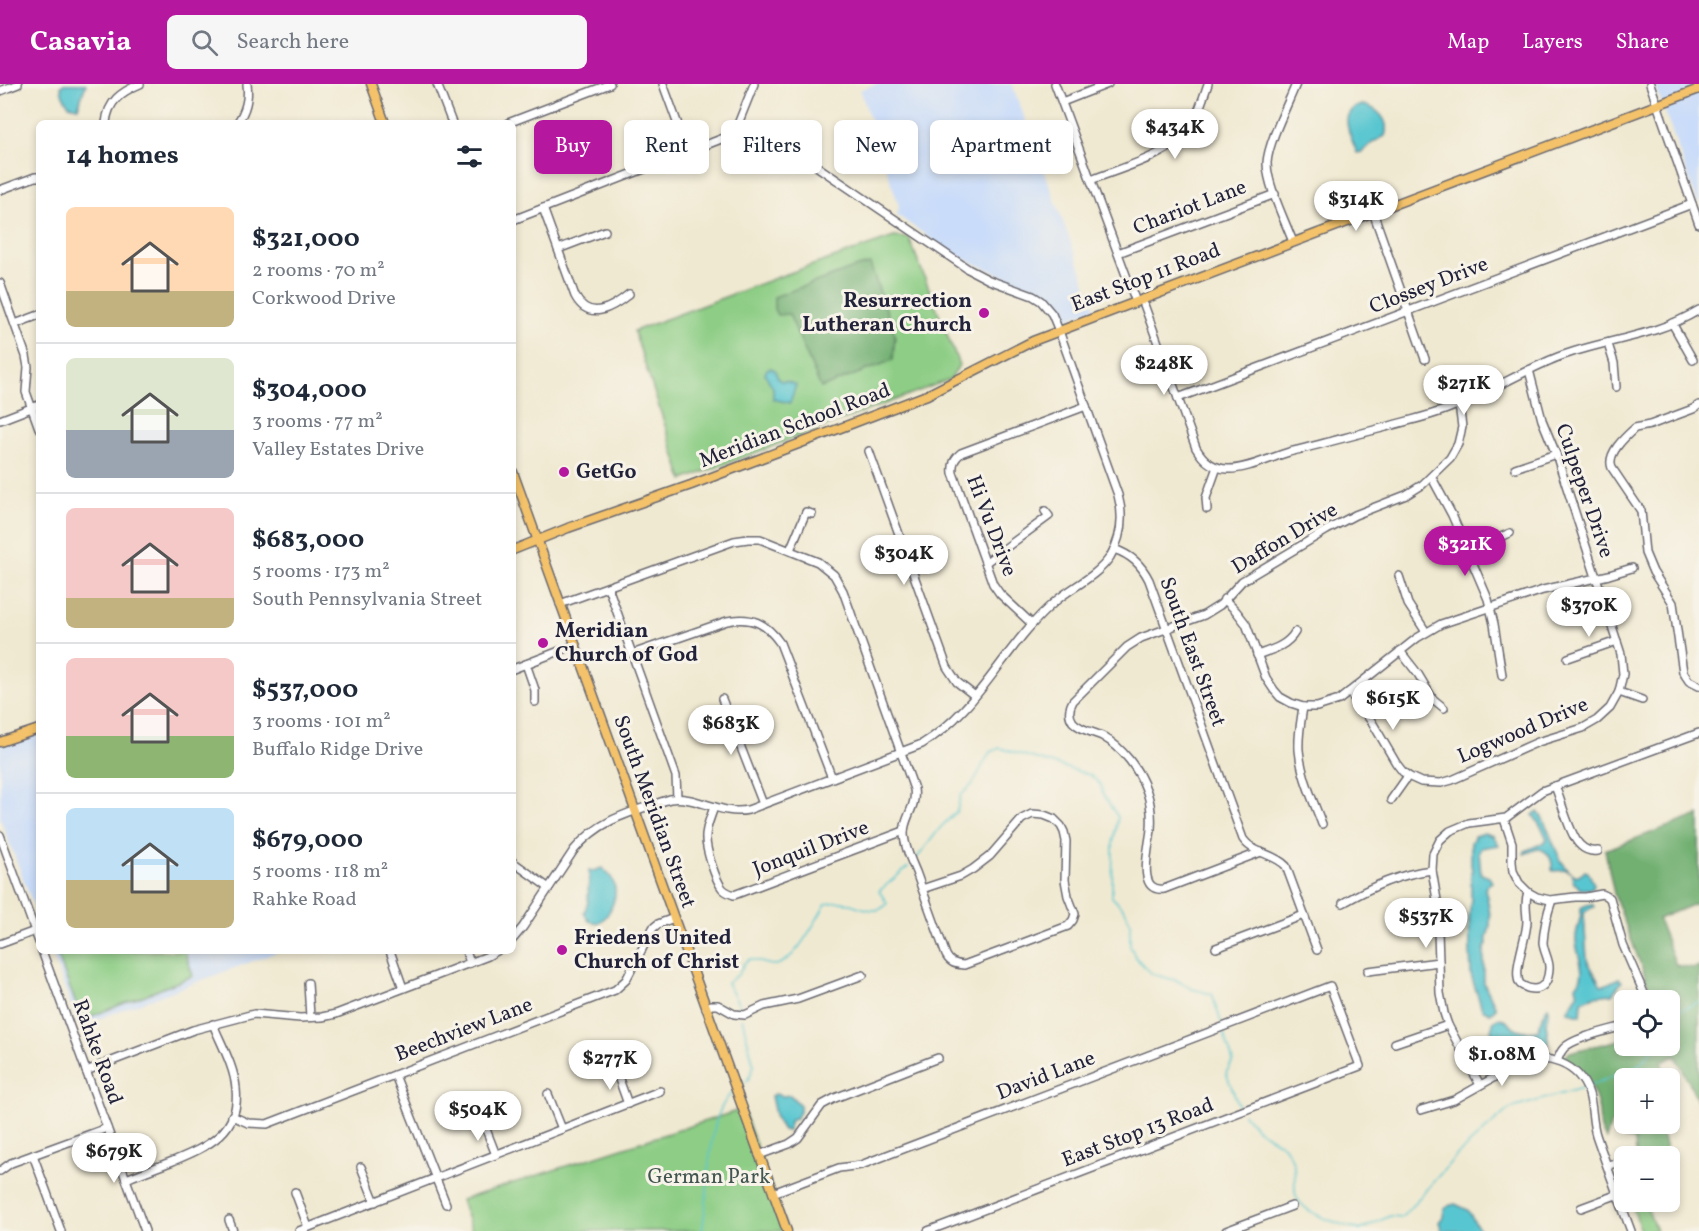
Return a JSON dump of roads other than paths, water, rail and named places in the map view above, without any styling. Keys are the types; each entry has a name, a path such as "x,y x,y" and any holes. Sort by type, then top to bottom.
{"main road":[{"path":"371,84 384,120"},
{"name":"East Stop 11 Road","path":"1059,331 1699,89"},
{"name":"Meridian School Road","path":"516,549 927,395 956,382 1013,350 1059,331"},
{"name":"South Meridian Street","path":"516,480 787,1231"},
{"path":"0,742 36,730"}],"street":[{"path":"0,91 18,84"},
{"path":"107,120 109,108 114,100 122,92 140,84"},
{"path":"239,120 248,99 247,84"},
{"path":"438,84 451,120"},
{"path":"516,120 610,84"},
{"path":"663,84 676,120"},
{"path":"740,120 754,84"},
{"path":"1055,84 1118,253 1178,398 1198,453 1208,463 1217,467 1228,470 1240,468 1283,454 1433,414 1566,354 1637,337 1699,310"},
{"path":"1062,102 1108,84"},
{"path":"1090,180 1162,152 1178,142 1192,124 1208,84"},
{"path":"1293,243 1275,194 1267,160 1270,147 1296,84"},
{"path":"1650,84 1699,224"},
{"name":"East Stop 11 Road","path":"822,170 968,269 1041,301 1052,314 1059,331"},
{"name":"East Stop 11 Road","path":"516,219 631,174"},
{"path":"0,190 36,177"},
{"name":"Chariot Lane","path":"1118,253 1275,194"},
{"name":"Clossey Drive","path":"1178,398 1692,204"},
{"path":"543,208 576,298 586,308 598,311 617,304 629,294"},
{"path":"1373,212 1425,359"},
{"path":"558,249 605,231"},
{"path":"0,283 27,356 26,390 36,420"},
{"path":"15,324 36,316"},
{"path":"1672,323 1694,360"},
{"path":"516,935 574,850 599,826 635,811 677,798 690,799 728,811 740,812 922,744 938,735 954,721 1032,624 1056,601 1101,567 1114,549 1120,534 1122,508 1059,331"},
{"path":"1608,344 1615,368 1616,387"},
{"name":"Culpeper Drive","path":"1529,370 1542,420 1556,454 1622,658 1623,669 1619,692"},
{"name":"Daffon Drive","path":"1261,852 1164,889 1154,888 1145,873 1151,809 1137,771 1125,754 1113,743 1074,723 1070,717 1073,701 1127,647 1141,638 1204,615 1242,581 1327,530 1355,515 1406,495 1432,478 1450,458 1458,444 1462,427 1459,404"},
{"path":"1699,405 1650,425 1633,429 1612,454 1610,462 1641,511 1645,551 1653,572 1673,603 1683,670 1690,682 1699,686"},
{"path":"0,420 36,406"},
{"name":"Hi Vu Drive","path":"1032,624 1000,594 993,584 953,473 954,462 961,453 1086,406"},
{"path":"869,451 947,668 957,682 975,696"},
{"path":"1515,468 1556,454"},
{"path":"1207,509 1206,498 1217,467"},
{"path":"1432,478 1468,551 1490,607 1502,675"},
{"path":"986,563 1049,516 1045,511"},
{"path":"790,550 806,512 812,514"},
{"path":"1468,551 1510,533"},
{"path":"561,604 734,541 748,538 769,541 818,562 831,572 843,591 915,795 914,806 904,831 905,842 922,890 946,955 954,963 963,965 979,960 1068,926 1075,914 1065,880 1066,841 1064,832 1054,819 1044,815 1026,816 990,856 975,868 961,876 922,890"},
{"name":"South East Street","path":"1114,549 1133,558 1145,572 1243,839 1250,847 1279,860 1286,866 1317,950"},
{"path":"1224,599 1246,624 1266,678 1275,692 1288,702 1303,707 1324,706 1339,700 1400,651 1426,632 1445,622 1543,590 1632,568"},
{"path":"1399,576 1408,604 1426,632"},
{"path":"608,587 676,776 677,798"},
{"path":"632,654 727,621 741,619 765,626 780,644 832,778"},
{"path":"1257,655 1282,646 1295,632"},
{"path":"1568,658 1617,641"},
{"path":"516,668 575,645"},
{"path":"1400,651 1418,674 1433,699 1444,708"},
{"path":"526,664 535,690 534,702"},
{"path":"1348,692 1377,730 1398,767 1408,776 1391,800"},
{"path":"1619,692 1642,700"},
{"name":"Logwood Drive","path":"1408,776 1429,783 1452,780 1538,742 1587,726 1604,714 1613,704 1619,692"},
{"path":"722,699 762,804"},
{"path":"1303,707 1300,759 1322,824"},
{"path":"1480,1085 1448,1025 1440,993 1437,900 1432,870 1433,854 1438,844 1450,831 1460,826 1504,819 1514,814 1542,791 1699,733"},
{"path":"1556,786 1576,841 1586,850 1598,851"},
{"name":"Jonquil Drive","path":"714,807 706,831 706,847 718,881 729,893 739,894 904,831"},
{"path":"1504,819 1512,843 1513,872 1519,884 1528,892 1552,900 1602,894 1610,898 1613,902 1623,945 1643,990"},
{"path":"0,835 35,931 0,944"},
{"path":"516,864 549,888"},
{"path":"1343,903 1382,883 1411,873 1432,870"},
{"path":"1528,892 1525,903 1526,927 1517,978 1521,985 1535,989 1544,984 1549,970 1543,943 1545,918 1552,900"},
{"path":"1216,948 1304,915"},
{"name":"Beechview Lane","path":"232,1116 248,1123 267,1124 615,990 626,980 653,928 674,918"},
{"name":"Rahke Road","path":"43,954 145,1231"},
{"path":"391,954 403,988"},
{"path":"467,954 470,963"},
{"path":"86,1071 193,1029 254,1014 300,1018 336,1014 490,954"},
{"path":"1368,971 1439,962"},
{"path":"706,1009 718,1005 731,1013 743,1015 764,1006 798,999 863,975"},
{"path":"308,983 310,1017"},
{"name":"David Lane","path":"773,1193 839,1168 861,1165 1330,986 1360,1066"},
{"path":"126,1179 208,1146 222,1134 232,1116 236,1102 236,1090 234,1076 213,1024"},
{"path":"1395,1043 1448,1025"},
{"path":"1557,1061 1567,1045 1614,1029"},
{"path":"759,1155 789,1144 798,1138 822,1105 938,1058"},
{"path":"1421,1110 1454,1100 1528,1060 1557,1061 1574,1072 1586,1088 1594,1129 1614,1179"},
{"name":"East Stop 13 Road","path":"928,1231 1360,1066"},
{"path":"615,1068 628,1104"},
{"path":"395,1075 446,1204"},
{"path":"299,1231 660,1091"},
{"path":"548,1094 562,1129"},
{"path":"482,1119 496,1155"},
{"path":"0,1171 11,1163 107,1128"},
{"path":"33,1155 61,1231"},
{"path":"1607,1165 1614,1164"},
{"path":"361,1167 375,1202"},
{"path":"295,1192 308,1227"},
{"path":"1581,1208 1614,1196"},
{"path":"1226,1231 1292,1206"},
{"path":"1626,1212 1631,1231"},
{"path":"229,1220 233,1231"}],"water":[{"path":"86,84 78,107 69,105 62,94 61,86"},
{"path":"1363,105 1378,112 1384,120 1386,130 1385,136 1357,153 1347,125 1347,118 1354,108"},
{"path":"767,369 775,370 778,379 796,385 790,403 773,399 773,388 765,374"},
{"path":"1538,811 1564,866 1577,876 1585,871 1588,872 1594,884 1593,887 1580,889 1567,870 1553,871 1550,857 1542,850 1537,849 1524,854 1525,851 1547,839 1533,815"},
{"path":"1484,833 1493,836 1499,845 1481,848 1479,852 1481,874 1489,877 1492,882 1485,889 1490,927 1484,950 1484,983 1496,1008 1490,1013 1482,1009 1471,975 1469,921 1471,842 1474,836"},
{"path":"602,868 612,879 615,897 607,915 598,923 589,921 584,913 588,902 589,870"},
{"path":"1592,904 1594,907 1585,911 1584,914 1587,960 1601,985 1619,978 1622,982 1612,994 1594,996 1584,1000 1581,1015 1568,1012 1568,1010 1578,994 1576,986 1582,974 1576,936 1581,908"},
{"path":"1548,1007 1546,1024 1549,1045 1541,1048 1508,1050 1497,1042 1491,1030 1494,1020 1504,1019 1519,1030 1537,1031"},
{"path":"790,1095 800,1105 800,1112 796,1118 791,1119 788,1131 783,1130 776,1119 771,1096"},
{"path":"1455,1204 1468,1210 1480,1231 1442,1231 1439,1222 1444,1210"}],"waterway":[{"path":"917,858 940,828 957,811 961,795 972,785 990,752 1000,748 1090,775 1101,785 1103,795 1118,817 1113,844 1112,897 1126,912 1130,923 1130,946 1136,958 1152,974 1212,994 1221,1022"},
{"path":"740,1011 727,983 739,974 744,963 750,959 774,965 782,963 804,940 826,904 841,902 872,910 883,908 887,903 879,891 908,867"},
{"path":"1680,1010 1699,1002"},
{"path":"739,1087 748,1080 754,1066 742,1018"},
{"path":"1223,1031 1233,1061 1226,1073 1239,1106"},
{"path":"1589,1086 1638,1066 1647,1056"},
{"path":"1244,1114 1256,1128 1281,1143 1287,1150 1294,1165 1295,1191 1303,1206 1321,1217 1360,1230 1390,1216 1402,1217 1458,1154 1509,1109 1582,1088"},
{"path":"702,1231 714,1128 725,1102 733,1092"}],"place":[{"name":"Resurrection Lutheran Church","path":"984,313"},
{"name":"GetGo","path":"564,472"},
{"name":"Meridian Church of God","path":"543,643"},
{"name":"Friedens United Church of Christ","path":"562,950"}],"park label":[{"name":"German Park","path":"709,1177"}]}
